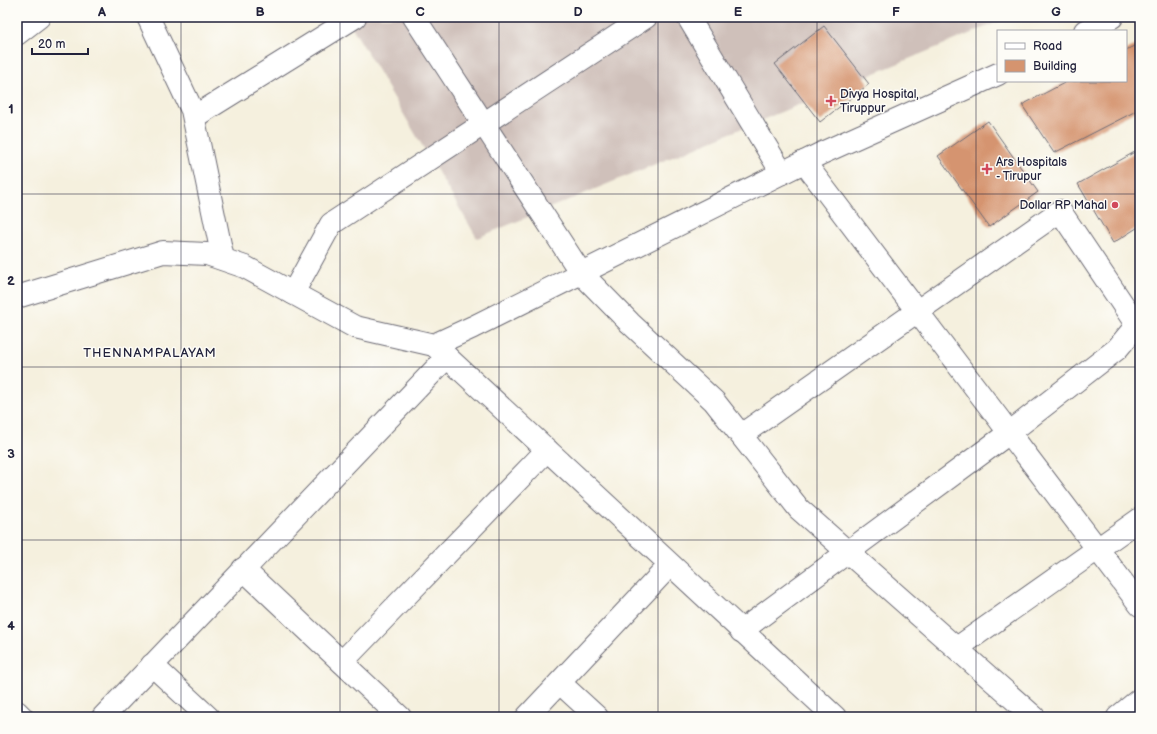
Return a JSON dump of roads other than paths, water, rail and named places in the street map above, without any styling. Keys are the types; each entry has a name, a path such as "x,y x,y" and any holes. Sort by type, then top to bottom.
{"street":[{"path":"17,34 39,17"},
{"path":"148,17 192,110 223,259"},
{"path":"194,117 355,17"},
{"path":"414,17 581,273 630,323 714,401 799,509 1034,717"},
{"path":"293,293 331,224 646,17"},
{"path":"688,17 782,173"},
{"path":"1087,30 1112,17"},
{"path":"103,717 243,569 441,351 473,327 804,162 997,74"},
{"path":"804,162 916,312 1140,605"},
{"path":"741,435 1060,211 1136,326 1117,349 1008,433 741,631"},
{"path":"17,297 163,252 206,254 246,267 355,327 441,351 834,717"},
{"path":"342,662 547,450"},
{"path":"957,648 1140,519"},
{"path":"527,717 670,565"},
{"path":"243,569 400,717"},
{"path":"152,665 208,717"},
{"path":"560,683 597,717"},
{"path":"1118,717 1140,700"},
{"path":"17,712 22,717"}],"place":[{"name":"Divya Hospital, Tiruppur","path":"831,101"},
{"name":"Ars Hospitals - Tirupur","path":"987,169"},
{"name":"Dollar RP Mahal","path":"1115,205"}],"district":[{"name":"THENNAMPALAYAM","path":"150,352"}]}
